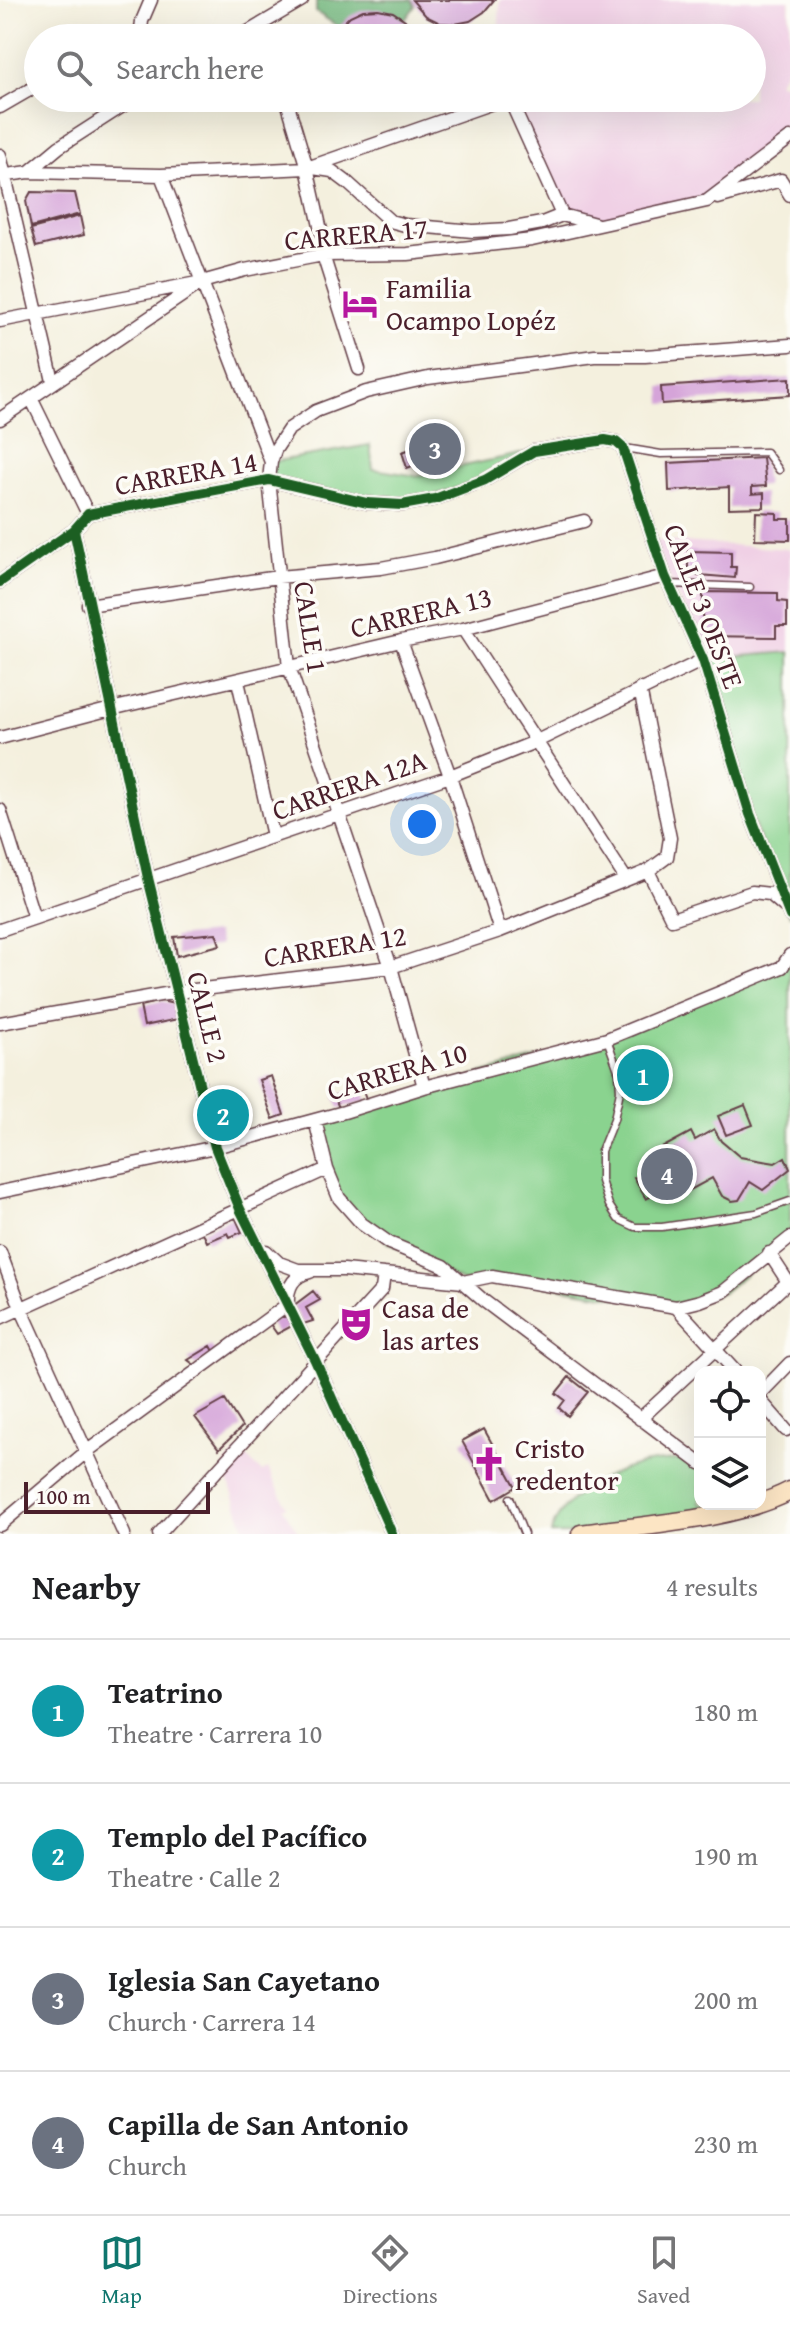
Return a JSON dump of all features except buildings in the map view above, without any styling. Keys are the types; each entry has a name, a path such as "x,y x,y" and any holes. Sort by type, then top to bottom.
{"main road":[{"path":"766,1500 790,1491"},
{"path":"581,1534 727,1510"}],"street":[{"path":"142,24 151,0"},
{"path":"264,23 302,0"},
{"path":"0,107 24,93"},
{"path":"29,172 59,147 113,112"},
{"path":"290,112 322,235"},
{"path":"307,168 469,112"},
{"path":"515,112 562,215 576,221 602,225"},
{"name":"CARRERA 17","path":"707,201 790,138"},
{"path":"0,155 2,176 53,381"},
{"path":"2,176 29,172 161,175 307,168 332,171 390,221 405,225 497,230 542,223 562,215"},
{"name":"CALLE 1","path":"161,175 271,462 269,480 289,667 391,967 424,1087"},
{"name":"CARRERA 17","path":"0,419 202,282 323,255 408,254 532,240 707,201 781,180 790,195"},
{"path":"323,255 359,369"},
{"path":"0,321 202,282"},
{"name":"CARRERA 14","path":"271,462 289,429 316,411 366,392 412,381 595,356 674,354 790,345"},
{"path":"31,398 88,514"},
{"name":"CARRERA 14","path":"0,582 74,530 88,514 269,480 367,503 402,505 435,499 485,480 534,451 605,440 616,442 623,448"},
{"name":"CALLE 3 OESTE","path":"623,448 667,580 703,660 750,814 789,910"},
{"path":"88,605 421,560 584,521"},
{"name":"CALLE 2","path":"74,530 148,878 215,1147 240,1209 315,1360 392,1534"},
{"name":"CARRERA 13","path":"0,738 111,709 667,580"},
{"path":"463,629 626,879"},
{"path":"401,641 450,776 500,931"},
{"name":"CARRERA 12A","path":"0,930 450,776 535,742 703,660"},
{"path":"238,681 273,836"},
{"name":"CARRERA 12","path":"0,1023 177,992 391,967 500,931 648,871 662,863 670,848 668,819 640,689"},
{"path":"0,810 34,918"},
{"path":"648,871 672,919 752,892 770,894 789,910"},
{"name":"CARRERA 10","path":"0,1192 215,1147 607,1039 782,967 790,955"},
{"path":"315,1120 327,1169 339,1198 362,1224 389,1243 444,1266 484,1301 694,1459"},
{"path":"0,1318 327,1169"},
{"path":"261,1246 279,1263 298,1270 344,1270 463,1282 492,1276 676,1307 723,1292 790,1238"},
{"path":"0,1252 21,1308 124,1534"},
{"path":"640,1419 789,1283 769,1253"},
{"path":"0,1525 86,1452 288,1304 287,1292 292,1282 301,1274 313,1271"},
{"path":"159,1534 382,1289 384,1274"},
{"path":"676,1307 731,1366"},
{"path":"766,1388 790,1363"},
{"path":"766,1407 786,1430"}],"lane":[{"path":"623,448 661,454 766,452 779,470"},
{"path":"667,580 750,587"},
{"path":"607,1039 619,1073 620,1091 614,1119 601,1151 601,1181 609,1205 618,1219 635,1227 662,1227 756,1213 790,1201"},
{"path":"510,1498 524,1534"}],"shaded area":[{"path":"500,0 789,0 790,63 778,82 790,87 790,138 707,201 602,225 562,215 515,112 766,112 766,24 499,24"},
{"path":"652,540 790,549 790,652 709,659"},
{"path":"239,1450 262,1472 268,1469 287,1506 283,1508 299,1534 247,1534 223,1466"}],"green space":[{"path":"316,0 412,0 415,6 405,20 388,12 371,10 355,15 342,24 334,24 316,12"},
{"path":"370,445 373,469 417,476 534,451 485,480 402,505 269,480 271,462"},
{"path":"790,652 790,916 750,814 709,659"},
{"path":"790,955 790,1238 723,1292 676,1307 492,1276 463,1282 389,1243 339,1198 315,1120 607,1039 781,967"},
{"path":"694,1459 694,1510 715,1510 581,1534 551,1534 563,1510 586,1489 612,1474 645,1463"}],"cycle path":[{"path":"0,582 74,530 88,514 269,480 367,503 402,505 435,499 485,480 534,451 605,440 616,442 623,448 665,576 703,660 750,814 790,916"},
{"path":"74,530 148,878 215,1147 240,1209 315,1360 392,1534"}],"place":[{"name":"Familia Ocampo Lopéz","path":"360,304"},
{"name":"Iglesia San Cayetano","path":"435,449"},
{"name":"Teatrino","path":"643,1075"},
{"name":"Templo del Pacífico","path":"223,1115"},
{"name":"Capilla de San Antonio","path":"667,1174"},
{"name":"Casa de las artes","path":"356,1324"},
{"name":"Cristo redentor","path":"489,1464"}]}
